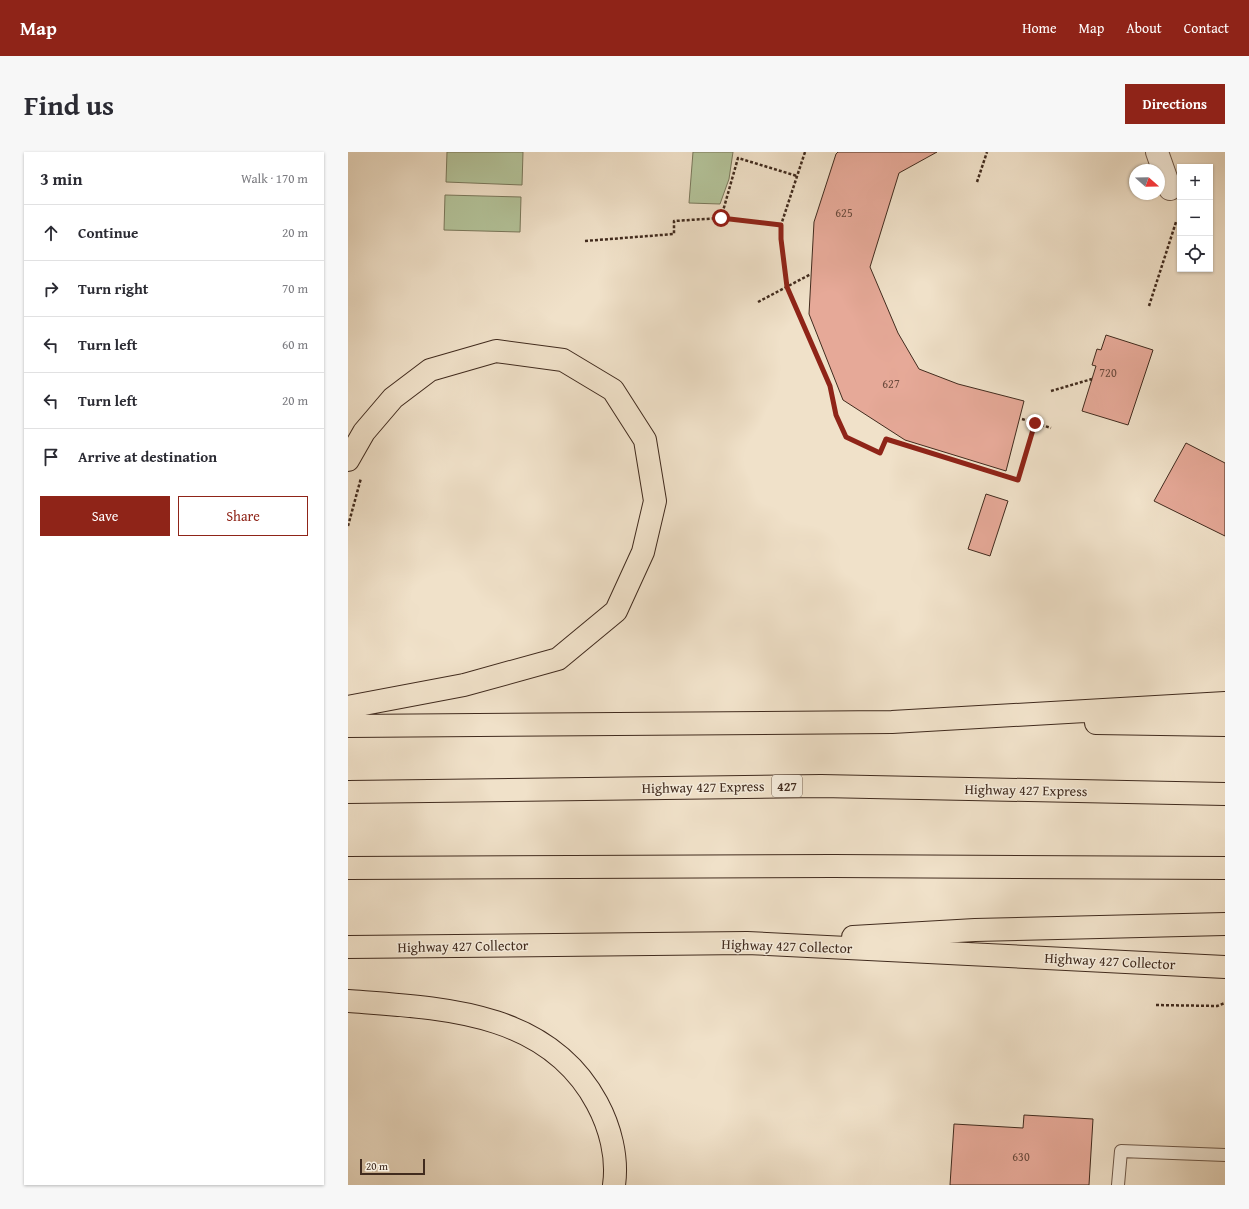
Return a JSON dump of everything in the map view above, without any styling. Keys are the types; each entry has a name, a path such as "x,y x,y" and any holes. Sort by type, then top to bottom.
{"highway":[{"path":"348,460 364,432 393,398 430,370 496,351 563,360 613,390 645,440 656,501 644,552 616,611 558,659 464,685 348,707"},
{"path":"892,722 1225,703"},
{"path":"348,726 892,722 1225,725"},
{"name":"Highway 427 Express","path":"348,792 821,786 1225,794"},
{"path":"348,868 825,866 1225,868"},
{"path":"746,943 975,930 1225,924"},
{"name":"Highway 427 Collector","path":"348,947 746,943 1225,967"},
{"path":"348,1001 439,1008 473,1015 509,1026 535,1039 557,1053 577,1074 591,1092 603,1114 614,1156 614,1185"}],"street":[{"path":"1157,152 1170,189"}],"lane":[{"path":"1118,1185 1121,1151 1225,1156"}],"path":[{"path":"804,152 781,225 781,239 787,287 830,386 836,415 846,437 880,453 886,439 1018,480 1035,423"},
{"path":"977,182 988,152"},
{"path":"721,218 738,158 797,176"},
{"path":"585,241 674,234 674,221 721,218 781,225"},
{"path":"1149,306 1176,222"},
{"path":"758,302 811,274"},
{"path":"1051,391 1092,379"},
{"path":"1022,419 1051,428"},
{"path":"1156,1005 1217,1006 1225,1003"}],"green space":[{"path":"447,152 523,152 522,185 446,182"},
{"path":"693,152 733,152 729,179 720,204 689,203"},
{"path":"445,195 521,197 520,232 444,230"}],"building":[{"path":"838,152 937,152 899,173 870,267 898,333 919,369 958,384 1024,401 1006,471 905,440 843,400 809,314 814,222 836,154"},
{"path":"1106,335 1153,350 1128,425 1082,411 1096,366 1092,365 1097,349 1101,350"},
{"path":"1186,443 1225,463 1225,536 1154,501"},
{"path":"986,494 1008,501 990,556 968,549"},
{"path":"1024,1115 1093,1119 1089,1185 950,1185 954,1124 1023,1128"}],"route":[{"path":"721,218 781,225 781,239 787,287 830,386 836,415 846,437 880,453 886,439 1018,480 1035,423"}]}
